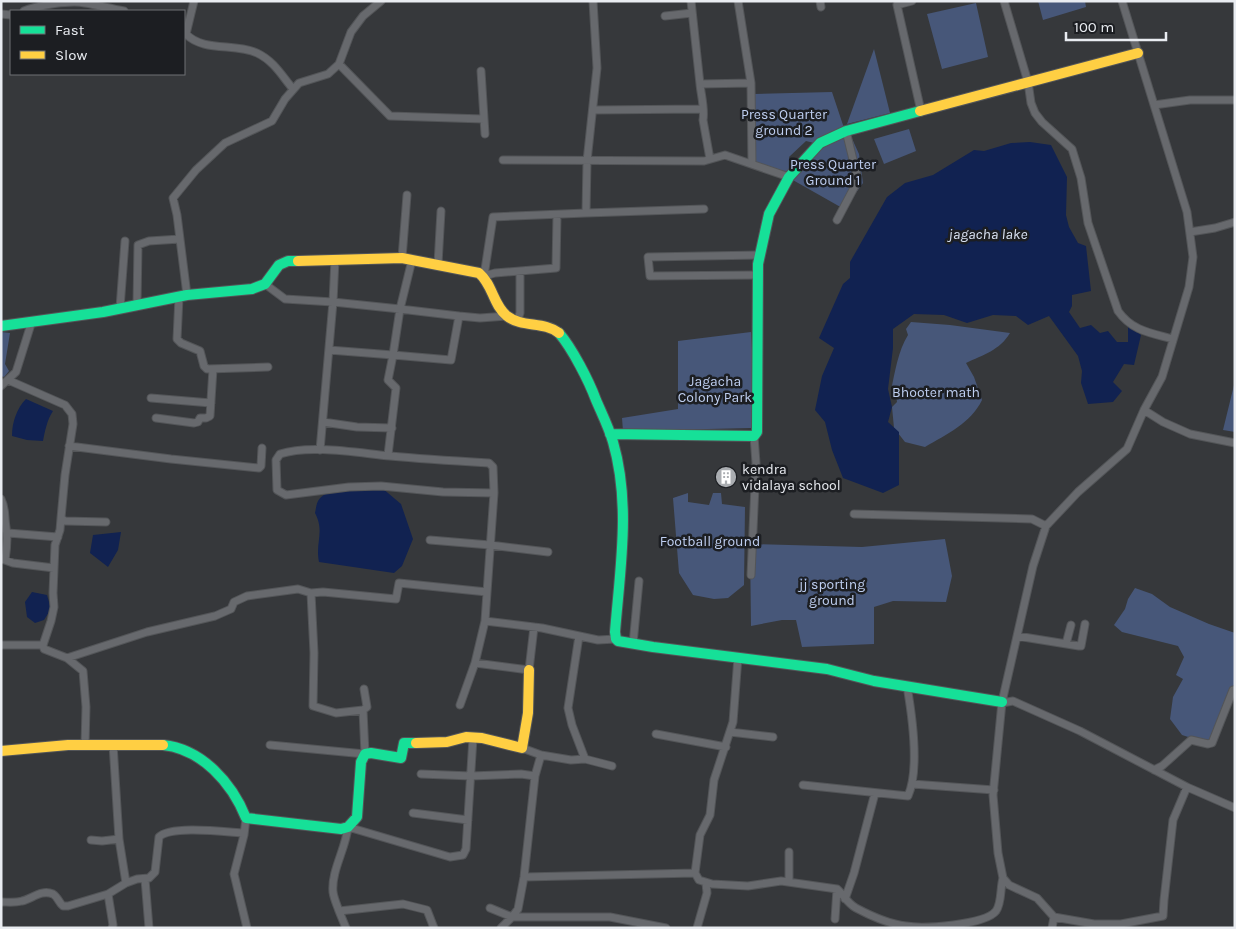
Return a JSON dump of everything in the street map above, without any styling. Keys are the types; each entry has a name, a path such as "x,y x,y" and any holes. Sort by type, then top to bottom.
{"street":[{"path":"194,1 185,33 193,41 257,53 278,69 293,89"},
{"path":"268,367 207,369 204,366 200,352 181,343 178,339 183,296 180,238 173,198 196,170 225,143 272,122 285,99 299,83 328,74 339,64 351,32 363,16 381,1"},
{"path":"586,214 587,161 597,68 593,1"},
{"path":"690,1 702,109 710,159"},
{"path":"738,1 751,83 752,164"},
{"path":"912,1 898,5 921,111"},
{"path":"1004,1 1028,82 1031,103 1035,113 1042,122 1072,149 1081,178 1088,223 1118,311 1126,322 1147,332 1173,339"},
{"path":"738,657 733,722 714,780 710,815 700,835 696,873 699,880 706,883 748,886 781,881 837,889 842,893 844,899 854,907 889,923 908,927 966,923 992,915 997,910 1003,878 998,853 994,790 1002,702 1033,566 1046,526 1078,492 1127,449 1144,410 1162,377 1189,287 1193,257 1187,212 1122,1"},
{"path":"27,10 40,5 84,2 117,10"},
{"path":"665,16 692,13"},
{"path":"751,575 756,464 754,436 757,432 758,275 760,255 769,214 789,177 820,143 846,131 1138,54"},
{"path":"339,64 390,116 484,119"},
{"path":"481,71 485,134"},
{"path":"700,84 751,83"},
{"path":"1154,105 1190,100 1235,100"},
{"path":"592,110 702,109"},
{"path":"837,220 856,184 857,176 846,131"},
{"path":"503,160 704,161 725,155 789,177"},
{"path":"402,258 407,194"},
{"path":"507,316 484,276 493,217 704,209"},
{"path":"438,264 442,211"},
{"path":"1,326 120,308 183,296 260,287 279,265 288,261 402,258 438,264 484,276 495,273 556,268 557,214"},
{"path":"1190,232 1215,228 1235,222"},
{"path":"137,305 138,245 149,241 180,238"},
{"path":"120,308 125,240"},
{"path":"758,275 650,276 648,257 760,255"},
{"path":"320,450 334,302 335,259"},
{"path":"388,456 396,388 388,380 400,310 412,260"},
{"path":"517,321 520,313 520,271"},
{"path":"264,284 285,299 334,302 480,318 507,316 532,326 552,328 561,335 589,382 610,434 619,468 623,500 623,521 614,632 616,639"},
{"path":"329,350 451,360 459,316"},
{"path":"1,386 16,372 32,320"},
{"path":"156,418 194,423 198,422 200,418 210,416 213,369"},
{"path":"8,380 65,405 72,414 73,424 61,503 60,530 55,545 54,607 43,645 44,650 67,658 83,671 86,708 85,745"},
{"path":"151,398 211,403"},
{"path":"1144,410 1163,422 1190,434 1235,443"},
{"path":"323,422 357,427 392,428"},
{"path":"610,434 754,436"},
{"path":"69,446 259,468 261,466 262,448"},
{"path":"460,705 475,663 485,621 494,493 493,467 489,463 320,450 291,451 280,454 276,460 277,490 286,495 349,487 381,486 443,492 494,493"},
{"path":"1,498 5,510 8,533 8,542 3,559 54,568"},
{"path":"854,514 1032,519 1046,526"},
{"path":"61,518 65,521 106,522"},
{"path":"8,533 58,537"},
{"path":"430,540 548,552"},
{"path":"633,644 639,581"},
{"path":"67,658 147,632 215,616 231,609 234,602 247,596 298,590 311,593 324,592 396,599 399,583 487,592"},
{"path":"311,593 314,653 313,706 336,713 363,710 367,707 364,689"},
{"path":"485,621 534,627 598,640 616,639 633,644 827,669 874,681 1002,702 1013,701 1080,731 1187,788 1235,808"},
{"path":"1017,636 1081,646 1085,624"},
{"path":"1066,644 1070,625"},
{"path":"522,748 528,713 529,670 534,627"},
{"path":"579,636 568,708 584,759"},
{"path":"1,645 43,645"},
{"path":"475,663 529,670"},
{"path":"802,785 908,796 914,771 911,712 906,686"},
{"path":"1154,770 1162,766 1191,740 1208,744 1212,743 1233,690 1235,690"},
{"path":"346,928 333,892 338,862 348,827 357,816 360,762 365,754 363,710"},
{"path":"730,732 773,737"},
{"path":"656,734 726,747"},
{"path":"270,745 288,745 365,754 371,752 401,758 404,743 447,742 466,737 501,742 541,755 570,760 584,759 612,766"},
{"path":"246,818 341,829 348,827 450,857 463,855 466,849 473,738"},
{"path":"113,744 119,839 126,884"},
{"path":"1,751 45,746 113,744 169,746 179,748 197,757 225,781 246,818 234,874 247,928"},
{"path":"501,928 518,909 524,877 535,776 541,755"},
{"path":"421,774 471,776 521,774 535,776"},
{"path":"912,784 994,790"},
{"path":"1003,878 1009,885 1037,898 1054,917 1094,924 1121,924 1163,916 1173,820 1187,788"},
{"path":"844,899 854,873 875,793"},
{"path":"413,813 468,820"},
{"path":"1,902 21,902 40,893 46,893 56,897 63,906 68,906 108,894 137,879 149,878 155,872 159,837 167,831 191,830 244,833"},
{"path":"91,840 119,839"},
{"path":"789,852 789,882"},
{"path":"524,877 696,873"},
{"path":"145,879 149,928"},
{"path":"697,928 707,892 706,883"},
{"path":"835,919 837,889"},
{"path":"108,894 112,928"},
{"path":"339,912 403,904 427,910 434,928"},
{"path":"490,908 512,917 610,917 666,928"},
{"path":"1052,928 1054,917"}],"green space":[{"path":"1038,1 1085,1 1086,7 1043,20"},
{"path":"976,3 988,57 942,69 927,14"},
{"path":"874,49 890,113 847,124"},
{"name":"Press Quarter ground 2","path":"832,92 844,128 814,143 806,141 789,157 792,168 788,173 754,162 754,94"},
{"path":"909,129 916,151 884,164 874,139"},
{"name":"Press Quarter Ground 1","path":"849,132 859,154 863,183 844,209 791,179 823,144"},
{"name":"Bhooter math","path":"911,322 1010,333 996,348 966,363 974,377 982,400 972,415 958,427 925,447 905,442 894,428 892,407 897,402 896,395 891,390 899,355 908,335 906,329"},
{"path":"1,332 10,333 5,364 9,371 4,377 1,376"},
{"name":"Jagacha Colony Park","path":"751,332 756,422 751,428 623,431 622,418 678,409 678,341"},
{"path":"1235,381 1235,432 1223,430"},
{"name":"Football ground","path":"688,493 688,502 709,505 713,493 721,493 722,504 745,507 744,585 728,598 714,599 693,595 679,573 673,498"},
{"name":"jj sporting ground","path":"945,539 952,576 946,602 893,601 874,607 874,644 802,647 796,620 782,620 751,626 750,544 862,547"},
{"path":"1135,588 1152,594 1170,607 1235,633 1235,683 1225,701 1210,744 1182,735 1170,719 1173,697 1183,679 1176,675 1184,657 1178,646 1122,632 1114,625 1125,609 1128,599"}],"water":[{"name":"jagacha lake","path":"1030,142 1051,145 1067,177 1066,215 1069,227 1078,243 1086,246 1091,291 1072,295 1072,306 1069,312 1080,328 1091,325 1100,333 1108,331 1117,342 1128,342 1128,323 1141,335 1134,365 1124,364 1113,382 1122,391 1113,402 1088,404 1081,383 1082,371 1078,356 1049,316 1028,325 1016,316 993,315 967,323 944,315 914,314 893,329 893,348 888,389 892,407 888,422 899,432 899,485 883,493 843,478 832,450 825,422 815,410 822,376 834,348 819,338 843,284 850,278 850,262 887,197 905,183 933,175 974,150 984,151 1011,143"},
{"path":"26,399 53,411 43,441 27,440 12,436 16,416"},
{"path":"382,488 401,504 413,539 402,566 394,573 319,562 320,532 315,513 318,501 330,492 338,490"},
{"path":"121,532 118,550 108,567 90,553 93,535"},
{"path":"32,592 47,595 51,609 44,620 35,623 27,617 25,602"}],"traffic: fast":[{"path":"610,434 754,436 757,432 758,264 769,214 789,177 820,143 846,131 920,111"},
{"path":"1,326 103,312 187,295 252,289 265,284 279,265 288,261 298,261"},
{"path":"559,333 575,356 589,384 610,432 618,465 623,513 623,537 615,632 618,641 827,669 874,681 1002,702"},
{"path":"163,745 190,753 214,770 233,792 246,818 341,829 348,827 357,817 361,762 365,754 371,753 401,758 404,743 416,743"}],"traffic: slow":[{"path":"920,111 1138,53"},
{"path":"298,261 402,258 479,273 507,316 519,322 547,327 559,333"},
{"path":"416,743 447,742 466,737 482,738 522,748 528,713 529,670"},
{"path":"1,751 68,745 163,745"}],"place":[{"name":"kendra vidalaya school","path":"726,477"}]}
